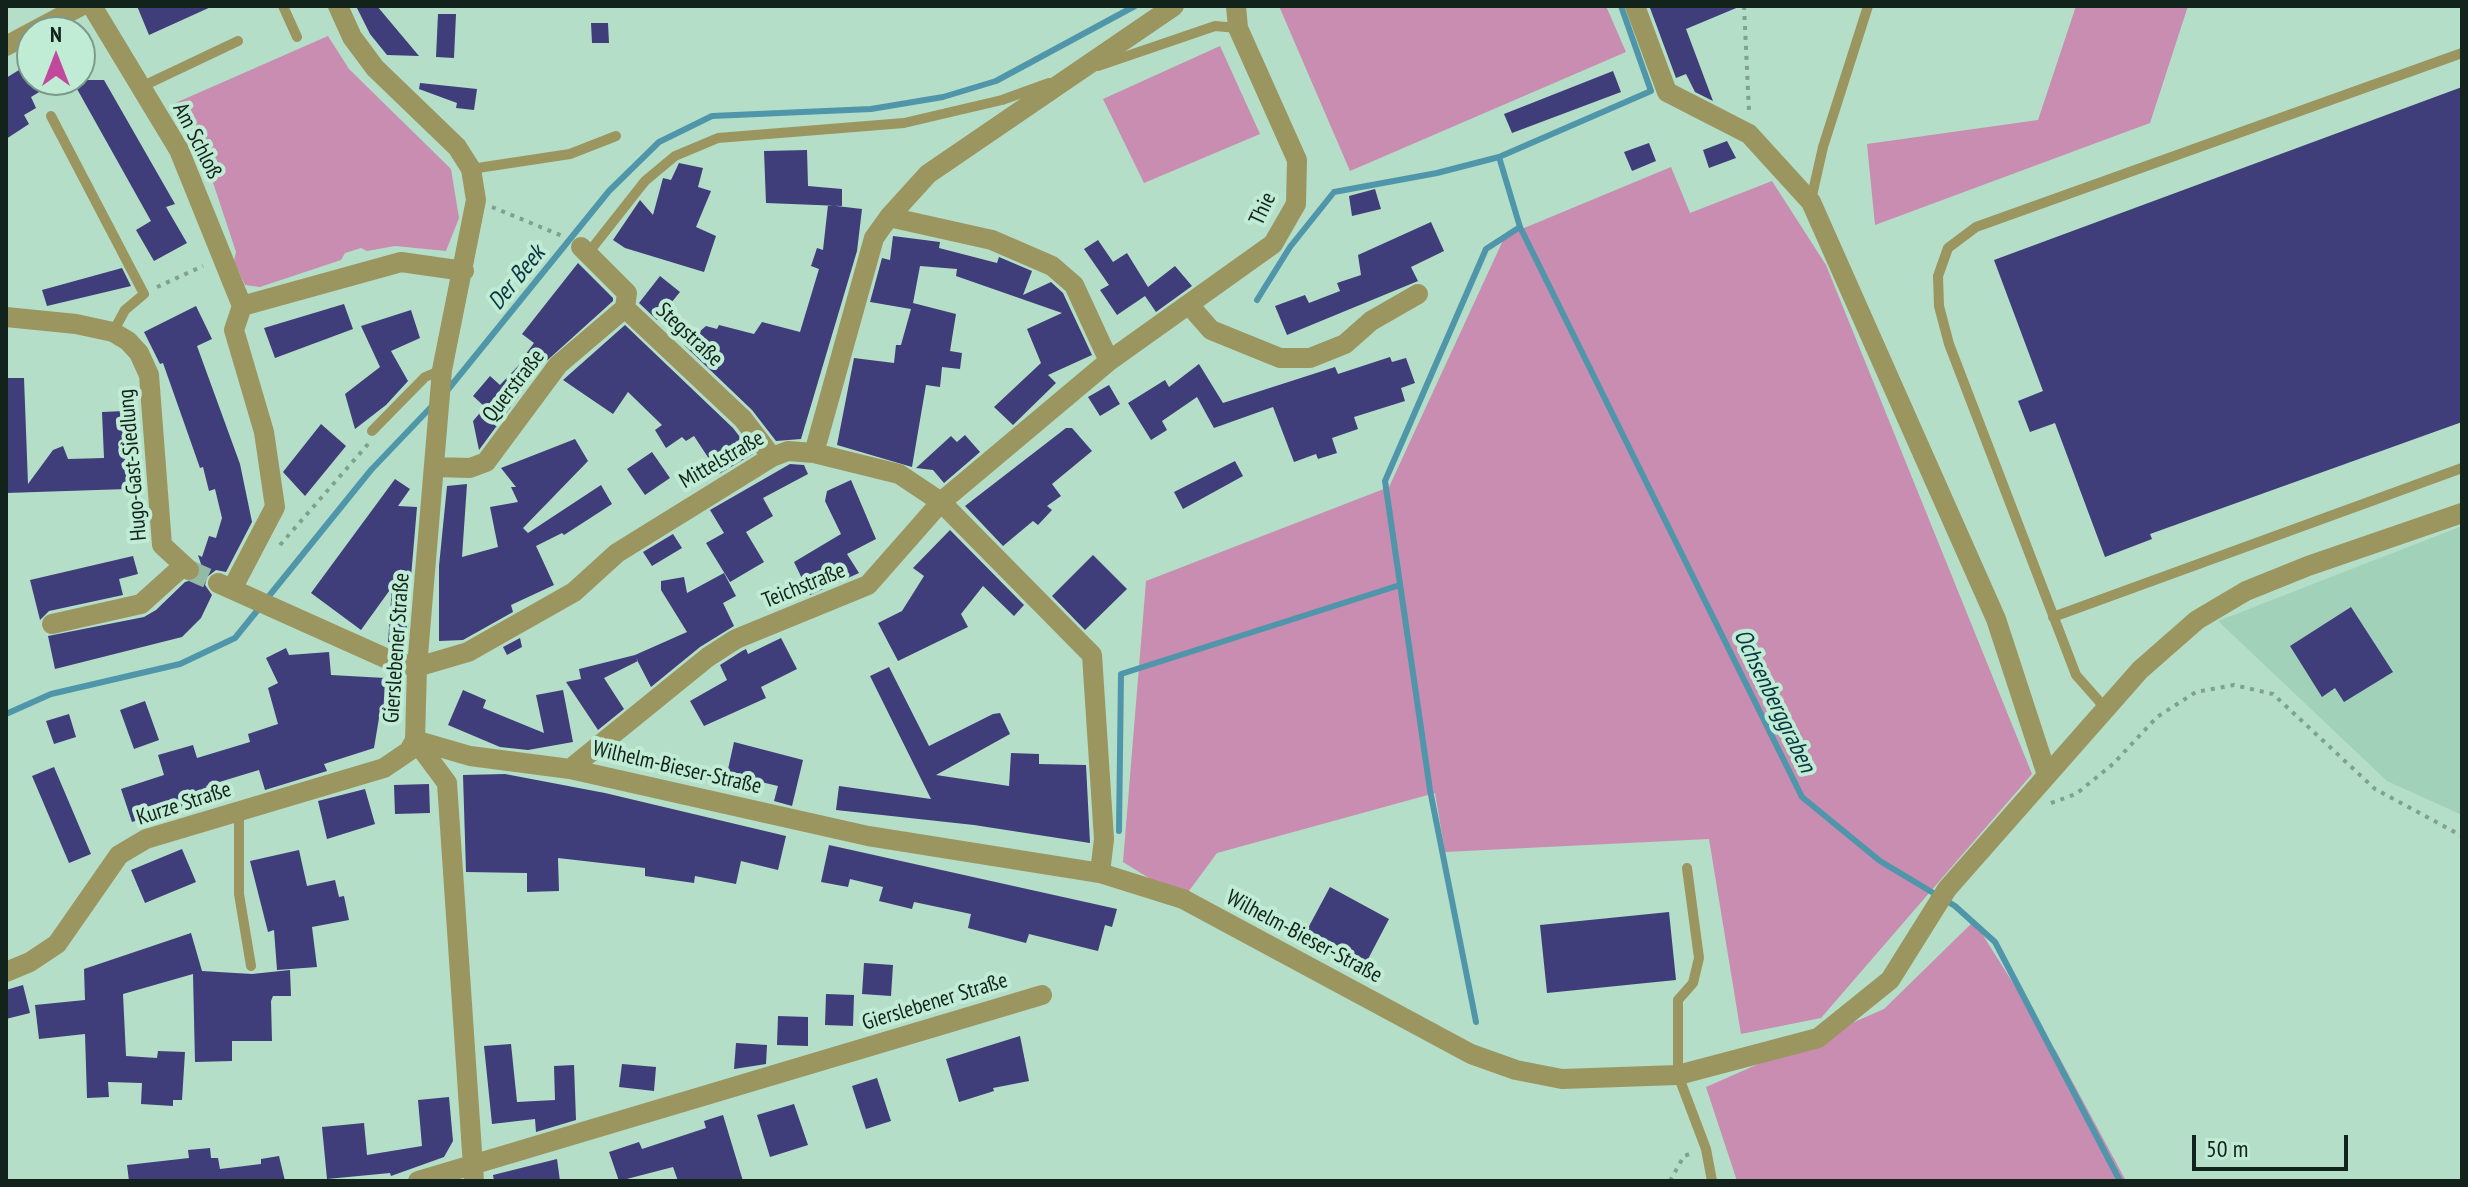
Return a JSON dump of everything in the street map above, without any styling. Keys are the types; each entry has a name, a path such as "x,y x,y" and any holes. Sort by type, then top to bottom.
{"street":[{"path":"62,16 81,6"},
{"name":"Am Schloß","path":"92,6 179,150 242,306"},
{"name":"Gierslebener Straße","path":"338,6 352,37 375,68 457,147 471,169 476,200 464,271 449,322 441,374 417,667 415,740 447,783 473,1173 1042,995"},
{"path":"814,453 874,238 889,217 928,174 1174,6"},
{"name":"Thie","path":"1109,361 1273,244 1296,204 1297,160 1238,28 1236,6"},
{"path":"1635,6 1667,92 1749,134 1811,202 1996,619 2047,775"},
{"path":"889,217 992,240 1052,266 1074,285 1109,361"},
{"name":"Stegstraße","path":"585,250 627,293 625,308 743,419 772,457"},
{"path":"417,667 392,661 225,586 275,507 264,432 234,330 242,306 401,262 464,271"},
{"path":"1190,306 1211,330 1280,358 1310,358 1345,344 1371,321 1418,294"},
{"name":"Querstraße","path":"435,467 470,468 486,462 558,365 625,308"},
{"path":"6,317 76,324 113,332"},
{"name":"Hugo-Gast-Siedlung","path":"52,624 141,604 186,569 162,545 146,364 128,341 113,332"},
{"name":"Teichstraße","path":"570,769 708,657 736,639 868,585 941,502 1109,361"},
{"name":"Mittelstraße","path":"417,667 468,652 574,592 617,553 772,457 788,451 814,453 899,474 941,502 1092,655 1104,839 1100,873"},
{"name":"Wilhelm-Bieser-Straße","path":"415,740 470,756 570,769 868,836 1100,873 1183,899 1471,1054 1516,1070 1562,1079 1678,1075 1818,1038 1890,980 1947,889 2140,670 2197,620 2246,591 2462,513"},
{"name":"Kurze Straße","path":"6,972 30,962 57,944 119,855 146,839 384,768 409,751 415,740"},
{"path":"418,1181 473,1173"}],"lane":[{"path":"283,6 297,37"},
{"path":"1811,202 1823,147 1868,6"},
{"path":"585,250 645,181 675,156 718,138 904,123 1002,100 1215,26 1238,28"},
{"path":"141,87 238,41"},
{"path":"2106,709 2076,675 1949,344 1939,306 1938,276 1948,248 1976,227 2462,53"},
{"path":"51,116 74,154 144,294 125,310 113,332"},
{"path":"471,169 570,154 616,136"},
{"path":"372,431 425,377 441,374"},
{"path":"2053,617 2462,468"},
{"path":"239,811 238,882 251,966"},
{"path":"1687,868 1699,958 1693,983 1678,1000 1678,1075 1706,1149 1712,1181"}],"path":[{"path":"1744,6 1750,83 1749,134"},
{"path":"476,200 555,232"},
{"path":"164,284 188,272"},
{"path":"278,547 372,440 372,431"},
{"path":"2014,815 2076,794 2113,764 2157,717 2196,692 2234,685 2273,694 2375,789 2462,836"},
{"path":"1670,1181 1684,1156 1706,1149"}],"shaded area":[{"path":"1279,6 1606,6 1626,52 1350,171"},
{"path":"2076,6 2188,6 2150,123 1875,225 1867,144 2038,120"},
{"path":"328,36 349,69 451,169 459,218 446,251 395,246 367,251 361,248 345,253 341,260 260,287 245,285 234,261 236,252 196,131 184,126 173,104"},
{"path":"1220,46 1260,134 1144,183 1103,99"},
{"path":"1671,167 1690,213 1772,181 1826,265 2032,774 1821,1018 1741,1034 1709,839 1445,852 1435,793 1217,853 1183,899 1123,862 1146,581 1389,487 1505,236"},
{"path":"2462,526 2462,815 2387,781 2218,621"},
{"path":"1974,921 2057,1053 2126,1181 1737,1181 1706,1087 1884,1009"}],"building":[{"path":"137,6 213,6 149,35"},
{"path":"356,6 377,6 419,56 387,55 370,34"},
{"path":"1741,6 1686,29 1713,101 1695,92 1686,74 1676,78 1650,8"},
{"path":"438,14 456,14 454,58 436,57"},
{"path":"591,23 608,23 609,43 592,43"},
{"path":"1613,71 1621,92 1512,133 1504,114"},
{"path":"16,72 16,96 33,96 36,108 24,115 29,124 6,139 6,78"},
{"path":"96,80 104,80 175,204 166,207 187,243 154,261 136,230 151,221 81,96 96,96"},
{"path":"420,83 477,89 474,110 456,108 457,103 419,89"},
{"path":"2462,87 2462,422 2150,534 2152,539 2105,557 2055,423 2030,432 2018,401 2043,391 1994,260"},
{"path":"1727,141 1736,158 1709,168 1703,150"},
{"path":"1649,143 1656,161 1632,171 1624,152"},
{"path":"807,150 808,186 842,189 842,206 766,203 764,151"},
{"path":"679,163 703,168 698,187 711,191 696,227 716,236 704,272 625,248 613,240 640,200 653,215 663,178 671,180"},
{"path":"1375,189 1381,209 1352,216 1349,196"},
{"path":"828,205 862,209 857,251 801,439 776,441 752,410 684,345 706,326 717,329 719,325 754,334 762,322 800,332 819,269 811,266 817,248 823,250"},
{"path":"1431,222 1444,251 1411,267 1418,281 1287,335 1275,306 1305,295 1309,303 1340,291 1337,283 1361,275 1358,255"},
{"path":"893,236 940,242 939,248 997,263 999,257 1032,271 1023,295 1051,282 1063,293 1092,355 1048,375 1056,383 1013,425 994,407 1041,363 1027,329 1062,313 956,276 957,269 920,266 913,303 956,314 950,351 962,353 960,369 942,367 940,387 926,385 912,467 837,445 854,358 894,363 896,345 901,345 911,309 870,302 882,258 890,260"},
{"path":"1098,240 1113,262 1127,253 1148,287 1175,266 1192,286 1156,312 1145,296 1117,315 1100,290 1109,285 1084,249"},
{"path":"578,263 613,301 541,366 525,355 534,343 522,334"},
{"path":"122,268 131,286 47,306 42,290"},
{"path":"660,276 680,292 657,320 639,303"},
{"path":"344,304 353,329 275,358 264,328"},
{"path":"196,306 212,339 197,346 240,464 252,522 226,572 216,570 207,577 205,585 212,595 201,618 182,637 55,669 48,636 144,617 156,610 185,582 199,578 202,567 198,555 202,557 209,536 216,538 222,518 215,489 209,491 203,467 200,468 163,363 160,364 144,332"},
{"path":"411,310 420,338 391,351 408,381 386,405 355,429 345,394 380,367 361,326"},
{"path":"625,325 733,428 753,454 719,474 694,436 686,441 682,437 666,448 655,430 662,425 628,392 613,414 563,380"},
{"path":"1390,357 1392,362 1406,358 1415,383 1401,388 1405,401 1354,417 1358,429 1332,438 1337,453 1318,459 1316,454 1294,462 1273,407 1214,428 1197,397 1162,421 1167,430 1151,440 1128,403 1165,380 1169,387 1199,364 1223,403 1335,367 1338,374"},
{"path":"519,365 532,378 479,450 473,421 485,407 473,396 490,376 500,385"},
{"path":"6,378 24,378 28,484 53,450 63,446 68,459 104,458 102,412 124,411 127,489 6,493"},
{"path":"1109,385 1120,404 1100,416 1088,397"},
{"path":"321,424 346,446 305,496 283,472"},
{"path":"1066,428 1072,428 1092,451 1052,484 1061,496 1047,506 1052,510 1038,525 1033,521 1003,546 965,506"},
{"path":"965,435 980,452 944,483 933,470 916,468 951,436 957,442"},
{"path":"575,439 588,461 523,528 528,533 601,485 612,504 564,535 562,533 536,546 554,585 511,605 513,612 463,640 439,641 439,566 447,486 467,484 462,557 498,547 490,507 518,502 511,487 516,487 501,468"},
{"path":"652,452 670,478 645,495 627,469"},
{"path":"1235,461 1243,476 1183,509 1174,492"},
{"path":"790,464 804,465 808,474 763,498 773,516 746,532 764,562 730,582 706,543 724,533 710,510"},
{"path":"395,479 410,489 398,506 417,507 405,647 388,642 392,587 361,630 311,593"},
{"path":"851,480 876,539 847,554 859,573 810,595 794,562 841,534 825,501 827,491"},
{"path":"950,530 1024,605 1014,616 983,586 961,614 968,627 898,661 878,623 902,611 924,576 913,568"},
{"path":"673,534 682,548 652,566 643,552"},
{"path":"1093,555 1127,589 1085,630 1052,596"},
{"path":"133,556 138,574 119,579 123,595 49,611 40,620 30,580"},
{"path":"724,573 736,596 723,603 734,626 700,647 651,687 638,661 604,678 624,709 598,730 566,682 581,679 579,669 635,655 687,632 661,590 661,581 684,577 687,593"},
{"path":"2351,607 2393,672 2344,702 2335,688 2322,697 2290,646"},
{"path":"520,638 522,647 507,655 503,647"},
{"path":"781,638 797,669 761,687 766,698 704,726 690,701 727,680 720,665 746,649 748,654"},
{"path":"286,648 289,655 329,652 331,675 385,678 383,718 379,718 374,748 324,764 327,771 265,790 259,770 206,786 211,803 176,813 174,808 132,822 121,789 164,775 158,755 193,745 197,758 250,742 248,734 278,724 268,688 278,683 266,658"},
{"path":"889,667 929,746 993,714 1000,713 1010,734 936,775 1009,786 1011,753 1039,754 1039,764 1086,765 1090,843 974,825 836,810 839,786 931,799 870,676"},
{"path":"463,690 486,700 483,708 544,733 536,695 563,690 573,742 528,750 500,747 448,725"},
{"path":"145,701 159,740 134,749 120,710"},
{"path":"69,714 76,737 54,744 46,721"},
{"path":"734,742 803,760 792,806 774,801 778,786 727,774"},
{"path":"54,767 91,854 69,863 32,776"},
{"path":"505,774 605,793 786,836 778,870 741,861 736,884 695,876 694,883 645,876 645,868 558,858 559,891 527,892 527,873 466,872 463,775"},
{"path":"429,784 430,813 395,814 394,785"},
{"path":"365,789 375,824 327,839 318,801"},
{"path":"829,845 1117,909 1112,927 1105,925 1098,951 1029,934 1026,943 968,928 971,914 914,902 912,909 879,901 883,887 850,879 848,887 821,882"},
{"path":"182,849 196,882 145,903 131,870"},
{"path":"299,850 307,886 335,880 339,897 344,896 349,920 312,927 317,967 277,970 274,930 268,932 250,861"},
{"path":"1330,887 1389,919 1367,961 1307,930"},
{"path":"1669,912 1676,980 1547,993 1540,925"},
{"path":"191,933 202,971 252,974 290,970 291,996 273,996 271,1001 272,1041 232,1041 232,1061 195,1062 193,974 123,994 126,1056 157,1058 158,1051 185,1052 182,1100 173,1100 173,1106 141,1104 142,1083 108,1082 109,1097 87,1098 85,1034 39,1039 35,1005 85,1000 84,969"},
{"path":"864,963 893,965 891,996 862,994"},
{"path":"23,985 30,1013 6,1019 6,990"},
{"path":"826,994 854,995 853,1026 825,1025"},
{"path":"778,1016 808,1017 808,1046 777,1045"},
{"path":"1020,1036 1029,1081 993,1088 994,1091 959,1102 946,1059"},
{"path":"736,1043 767,1045 766,1064 734,1069"},
{"path":"511,1044 517,1102 555,1100 554,1066 574,1065 576,1120 536,1132 535,1119 492,1124 484,1046"},
{"path":"622,1064 656,1067 654,1091 619,1087"},
{"path":"877,1078 891,1121 866,1129 852,1086"},
{"path":"449,1097 453,1141 444,1157 391,1176 390,1173 327,1179 322,1127 364,1123 367,1155 422,1146 418,1100"},
{"path":"794,1104 808,1145 770,1157 757,1115"},
{"path":"723,1115 743,1181 678,1181 673,1167 619,1181 609,1152 639,1142 642,1149 706,1128 704,1121"},
{"path":"210,1148 211,1158 218,1158 220,1169 261,1164 261,1159 279,1156 285,1181 129,1181 127,1165 189,1158 188,1150"},
{"path":"557,1159 560,1181 494,1181 493,1175"}],"waterway":[{"name":"Der Beek","path":"446,392 609,191 659,142 712,116 871,109 943,97 996,81 1135,6"},
{"path":"1257,300 1290,247 1334,192 1437,173 1499,157 1651,91 1621,6"},
{"name":"Ochsenberggraben","path":"1499,157 1520,227 1802,797 1880,861 1955,906 1995,942 2120,1181"},
{"path":"1476,1022 1430,790 1385,481 1486,249 1520,227"},
{"name":"Der Beek","path":"6,714 51,694 180,664 235,638 371,470 433,405"},
{"path":"1119,831 1121,674 1400,585"}],"tunnel":[{"path":"189,570 218,583"}]}
